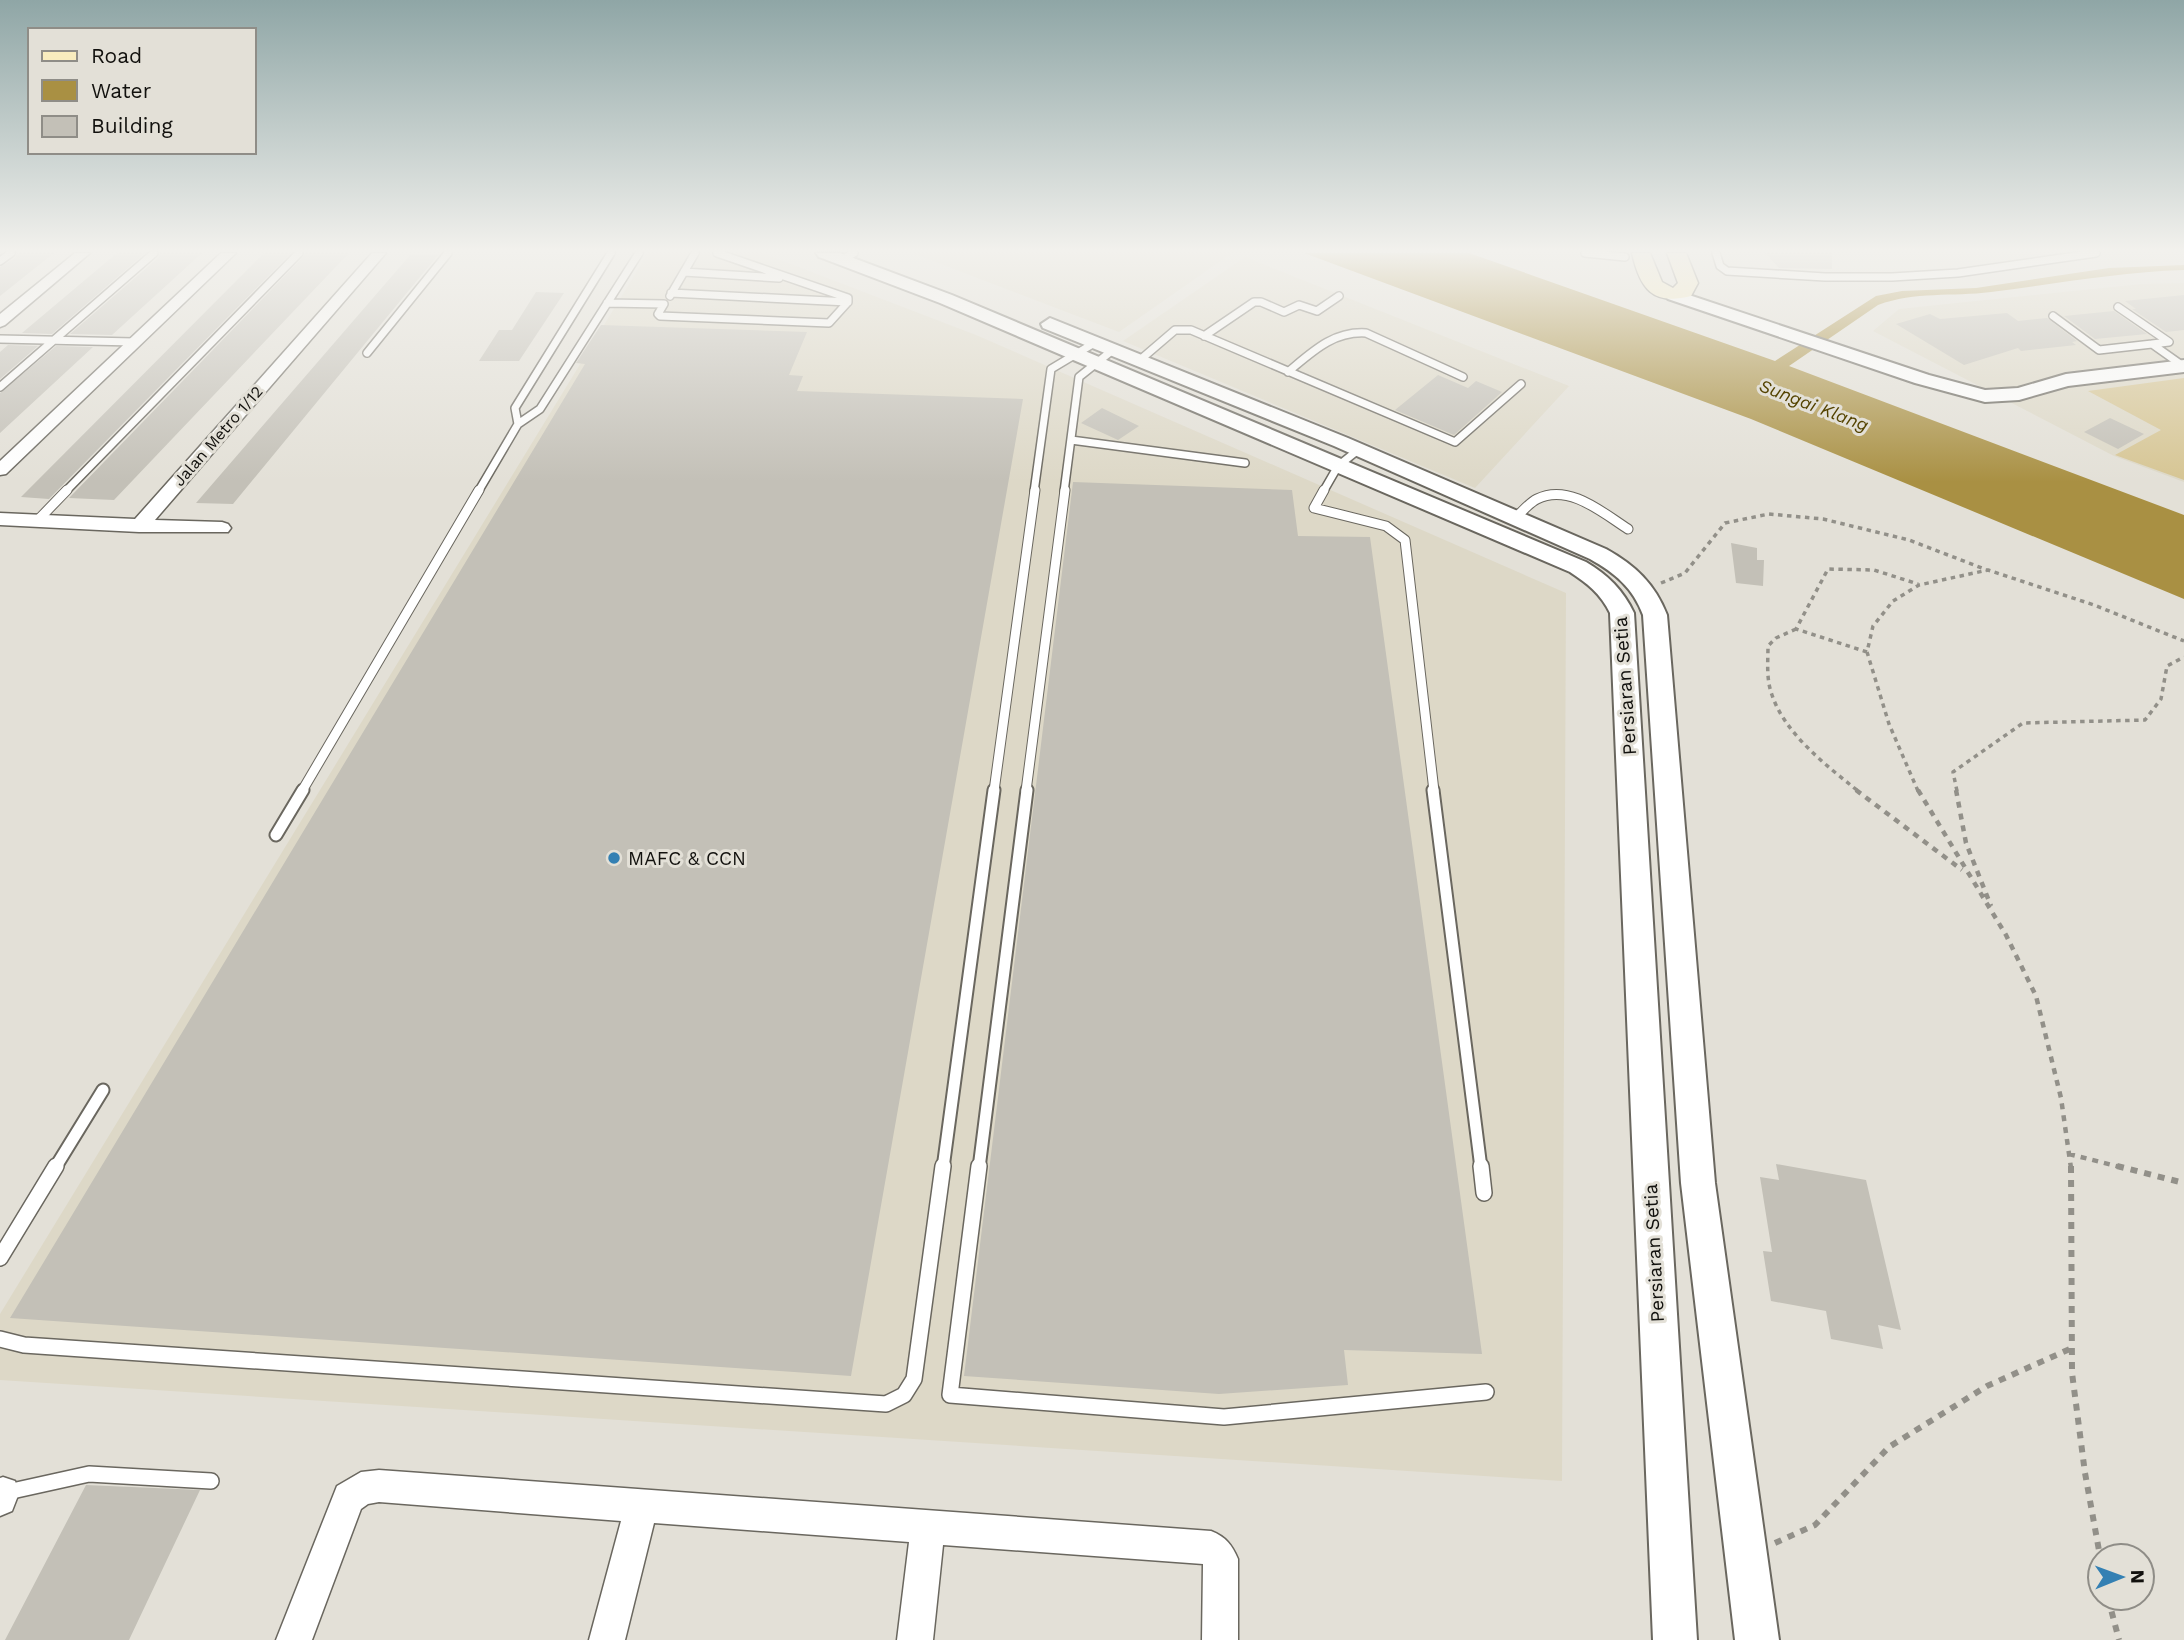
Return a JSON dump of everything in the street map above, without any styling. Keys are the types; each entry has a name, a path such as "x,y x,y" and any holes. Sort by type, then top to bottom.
{"street":[{"path":"0,470 147,330"},
{"name":"Jalan Metro 1/12","path":"139,526 312,330"},
{"name":"Persiaran Setia","path":"1038,330 1348,458 1516,517 1619,565 1648,595 1655,615 1698,1182 1757,1640"},
{"path":"1773,330 1922,379 1985,396 2019,394 2066,380 2183,366"},
{"name":"Persiaran Setia","path":"1095,352 1140,360 1578,567 1615,596 1622,613 1675,1640"},
{"path":"0,519 222,528"},
{"path":"1609,590 1642,586"},
{"path":"294,1640 349,1498 361,1488 379,1486 1211,1548 1221,1559 1220,1640"},
{"path":"607,1640 642,1505"},
{"path":"915,1640 928,1526"}],"lane":[{"path":"0,387 67,330"},
{"path":"38,520 224,330"},
{"path":"367,353 386,330"},
{"path":"518,424 515,408 564,330"},
{"path":"276,835 518,424 540,409 590,330"},
{"path":"1140,360 1175,330 1191,330 1455,442 1521,384"},
{"path":"1204,336 1214,330"},
{"path":"1288,372 1338,334 1350,330 1366,333 1463,377"},
{"path":"2071,330 2099,350 2169,342 2151,330"},
{"path":"0,339 134,342"},
{"path":"2152,344 2183,366"},
{"path":"1095,352 1079,377 950,1395 1224,1417 1486,1391"},
{"path":"0,1339 38,1346 886,1404 909,1392 916,1365 1051,369 1095,352"},
{"path":"1071,440 1245,463"},
{"path":"1348,458 1314,508 1386,526 1405,540 1448,917 1484,1193"},
{"path":"1516,517 1537,498 1554,494 1572,496 1628,529"},
{"path":"0,1258 103,1090"},
{"path":"1,1494 39,1483 89,1474 211,1480"}],"path":[{"path":"1642,586 1669,582 1685,573 1725,523 1769,514 1823,519 1909,540 1988,570 2094,605 2184,641"},
{"path":"1919,585 1887,572 1841,567 1828,569 1796,629 1776,638 1768,646 1768,678 1773,697 1793,732 1838,774 1966,872"},
{"path":"1988,570 1919,585 1893,601 1873,626 1867,652 1889,724 1920,795 1995,915"},
{"path":"1796,629 1867,652"},
{"path":"2098,1542 2084,1461 2072,1348 2074,1181 2061,1098 2036,996 1995,915 1966,843 1953,772 2023,723 2144,720 2161,699 2167,666 2184,657"},
{"path":"2069,1154 2184,1183"},
{"path":"1747,1548 1778,1542 1815,1525 1889,1447 1987,1386 2072,1348"},
{"path":"2112,1612 2119,1640"}],"shaded area":[{"path":"601,330 962,330 1566,593 1562,1481 0,1380 0,1314"},
{"path":"1140,330 1427,330 1569,386 1475,488 1123,341"},
{"path":"2184,330 2184,482 2114,456 1873,331"},
{"path":"2184,378 2184,480 2115,455 2161,430 2088,391"}],"water":[{"name":"Sungai Klang","path":"1510,330 1686,330 1775,361 1824,330 1842,330 1789,366 2184,515 2184,599 1751,419"}],"building":[{"path":"26,330 57,330 52,334 22,333"},
{"path":"75,330 118,330 112,335 70,334"},
{"path":"188,330 216,330 49,499 21,497"},
{"path":"233,330 276,330 114,500 69,498"},
{"path":"346,330 377,330 233,504 196,503"},
{"path":"499,330 540,330 519,361 479,361"},
{"name":"MAFC & CCN","path":"598,330 807,332 789,375 803,376 797,391 1023,399 851,1376 10,1318 585,364 576,363"},
{"path":"1905,330 2062,330 2077,341 2072,342 2076,345 2021,351 2018,348 1964,365"},
{"path":"2082,330 2141,330 2147,334 2095,339"},
{"path":"2162,330 2184,330 2184,330 2166,332"},
{"path":"8,345 38,346 0,379 0,352"},
{"path":"56,346 93,347 0,433 0,393"},
{"path":"1438,375 1468,388 1476,381 1502,392 1454,435 1395,410"},
{"path":"1102,408 1139,426 1118,440 1081,423"},
{"path":"2110,418 2144,434 2118,449 2084,432"},
{"path":"1073,482 1292,490 1298,536 1370,537 1482,1354 1344,1350 1348,1385 1219,1394 964,1376"},
{"path":"1731,543 1757,548 1757,560 1764,560 1763,586 1736,583"},
{"path":"1776,1164 1866,1180 1901,1330 1878,1325 1883,1349 1831,1339 1826,1311 1771,1301 1763,1251 1772,1252 1760,1177 1779,1180"},
{"path":"86,1485 200,1490 129,1640 5,1640"}],"place":[{"name":"MAFC & CCN","path":"614,858"}]}
